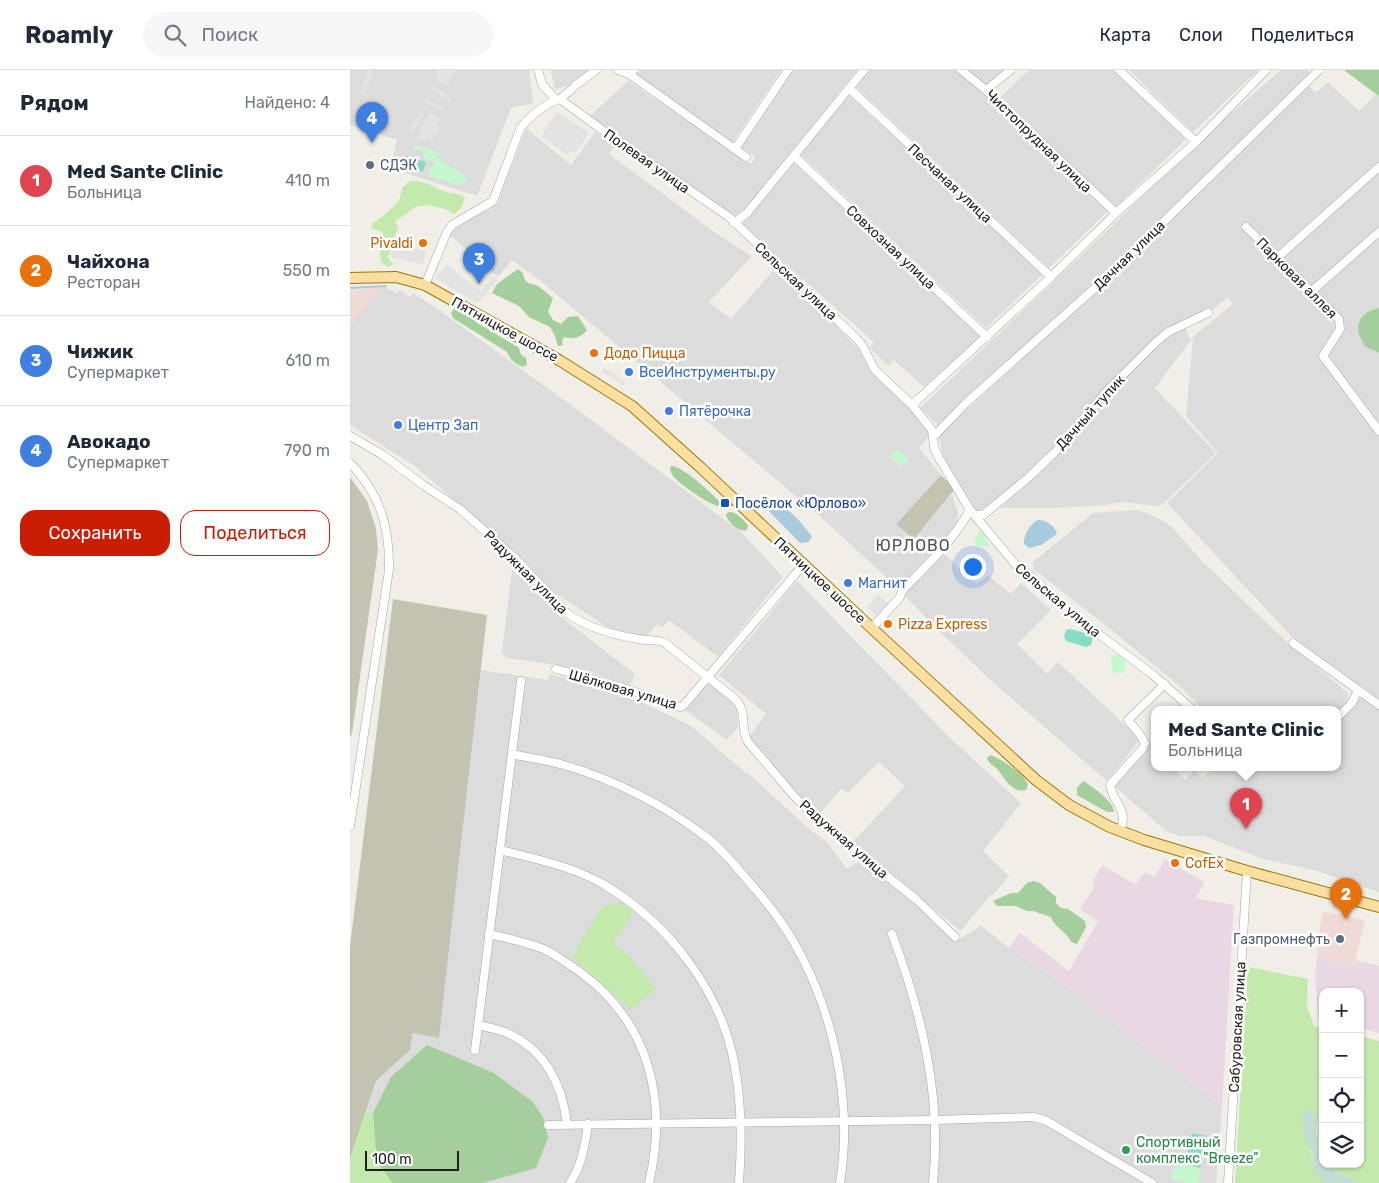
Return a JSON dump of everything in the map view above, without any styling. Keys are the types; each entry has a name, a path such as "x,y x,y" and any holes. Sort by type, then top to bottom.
{"main road":[{"name":"Пятницкое шоссе","path":"350,278 396,277 425,285 559,360 632,406 1036,780 1069,805 1120,831 1165,847 1379,907"}],"street":[{"path":"538,70 540,80 558,99"},
{"path":"425,285 448,232 459,220 492,200 520,129 531,117 549,103 558,99 596,70"},
{"path":"618,70 632,72 746,156"},
{"path":"735,149 788,70"},
{"path":"734,223 747,213 864,70"},
{"name":"Чистопрудная улица","path":"960,70 986,90 1116,213"},
{"path":"986,90 1011,70"},
{"path":"1119,70 1196,142"},
{"path":"912,405 1051,278 1116,213 1196,142 1266,70"},
{"name":"Дачная улица","path":"934,436 966,403 1106,278 1319,70"},
{"name":"Песчаная улица","path":"849,88 1051,278"},
{"name":"Полевая улица","path":"558,99 729,217 734,223"},
{"name":"Совхозная улица","path":"794,156 987,337"},
{"path":"1278,257 1379,167"},
{"name":"Сельская улица","path":"734,223 856,338 862,345 875,370 912,405 932,430 934,447 939,458 973,513 1020,570 1032,577 1072,614 1165,684 1190,706"},
{"name":"Парковая аллея","path":"1246,227 1339,318 1340,328 1323,356 1379,431"},
{"path":"1312,291 1379,232"},
{"name":"Дачный тупик","path":"973,513 983,515 1042,465 1106,392 1155,343 1168,332 1208,313"},
{"name":"Радужная улица","path":"350,436 383,455 423,485 460,508 515,558 567,613 576,620 620,635 640,640 658,640 665,643 739,702 742,709 744,734 794,796 823,825 917,900 955,937"},
{"path":"350,463 363,477 382,509 390,550 389,570 350,826"},
{"path":"872,628 900,597 902,591 973,513"},
{"path":"708,678 804,564"},
{"path":"1293,642 1379,705"},
{"name":"Шёлковая улица","path":"556,669 618,686 680,707 686,704 708,678"},
{"path":"475,1050 521,681"},
{"path":"1120,831 1124,822 1123,814 1110,785 1143,748 1145,743 1128,720 1165,684"},
{"path":"1341,714 1352,703 1358,690"},
{"path":"512,754 562,764 598,776 640,794 706,837 737,867 765,900 803,959 819,996 832,1036 840,1075 844,1121 840,1183"},
{"path":"500,850 574,872 607,886 644,913 672,942 692,967 711,1000 725,1030 734,1060 742,1122 739,1183"},
{"name":"Сабуровская улица","path":"1228,1183 1247,871"},
{"path":"489,934 543,949 591,980 612,1000 630,1024 649,1068 655,1094 657,1123 649,1183"},
{"path":"892,934 909,978 918,1008 925,1043 935,1120 936,1153 933,1183"},
{"path":"478,1025 504,1032 524,1043 541,1056 561,1090 567,1124"},
{"path":"548,1124 935,1120 1033,1117 1045,1120 1152,1183"},
{"path":"570,1183 583,1154 588,1124"}],"shaded area":[{"path":"350,70 529,70 533,103 511,108 477,196 390,168 397,140 350,125"},
{"path":"369,70 373,70 364,95 360,93"},
{"path":"438,70 457,70 446,87 436,80"},
{"path":"551,70 591,70 575,84 555,89"},
{"path":"641,70 781,70 733,142 634,76"},
{"path":"793,70 857,70 743,212 736,218 590,116 628,81 751,164 755,157 740,146"},
{"path":"868,70 956,70 983,93 1108,211 1049,268 855,86"},
{"path":"966,70 1005,70 988,84 983,84"},
{"path":"1029,70 1114,70 1186,139 1115,208 1001,97"},
{"path":"1129,70 1258,70 1193,132"},
{"path":"1281,70 1307,70 1312,75 1125,257 939,426 920,408 1196,144"},
{"path":"1328,82 1359,111 1376,94 1379,96 1379,700 1293,638 1167,503 1218,453 1186,416 1193,337 1233,304 1228,297 1210,312 1206,308 1193,318 1175,327 1168,327 1057,445 1017,483 981,510 976,511 949,468 942,452 939,436 1308,85 1315,93"},
{"path":"434,86 452,98 450,102 431,90"},
{"path":"849,95 1043,274 986,328 799,153"},
{"path":"427,97 445,109 442,113 424,101"},
{"path":"366,106 369,118 378,121 377,125 365,122 361,107"},
{"path":"420,112 424,115 413,132 408,130"},
{"path":"557,112 589,133 576,153 571,151 568,155 541,137"},
{"path":"431,113 440,119 437,124 441,127 432,140 428,137 426,140 419,139 416,136"},
{"path":"526,128 571,165 595,132 615,145 609,154 717,234 752,256 709,302 731,319 773,271 832,321 859,350 869,369 907,403 930,435 919,448 941,475 896,524 914,539 952,494 958,513 957,525 899,589 823,519 542,282 512,260 498,277 449,234 466,221 492,208 498,202"},
{"path":"794,163 982,336 924,387 894,360 889,366 869,347 874,342 743,226 743,220"},
{"path":"399,236 405,237 404,242 412,244 412,247 426,251 423,265 390,257 395,239"},
{"path":"447,264 480,291 493,276 497,280 478,303 435,278"},
{"path":"384,286 396,293 400,290 410,297 413,293 578,410 742,533 783,577 718,657 669,620 662,627 657,624 646,637 612,630 552,591 517,555 415,466 350,425 350,325"},
{"path":"384,286 355,321 350,325 350,290"},
{"path":"1185,328 1191,340 1155,388 1216,453 1162,505 1155,506 1123,502 1106,505 1054,508 1000,508 1035,477 1090,414 1133,369 1172,334"},
{"path":"604,368 625,382 623,386 602,371"},
{"path":"941,475 955,489 914,539 896,524"},
{"path":"350,477 367,501 376,529 378,550 350,738"},
{"path":"766,500 787,509 798,519 812,537 808,542 800,543 763,505"},
{"path":"1138,510 1154,516 1171,526 1203,562 1288,643 1348,693 1347,704 1341,710 1341,706 1200,706 1176,683 1033,569 1033,562 1093,513"},
{"path":"1038,520 1050,524 1057,534 1041,545 1029,548 1024,544 1026,533"},
{"path":"943,553 977,584 988,576 1011,594 1021,583 1051,610 1017,644 1047,674 1058,662 1139,738 1139,741 1107,781 995,684 903,594"},
{"path":"512,569 570,624 635,674 630,685 589,672 558,665 506,658 502,652"},
{"path":"797,581 950,738 1021,803 983,851 1009,876 993,895 991,894 961,931 852,843 905,786 879,762 848,793 842,788 819,814 796,793 750,736 766,714 719,675"},
{"path":"878,595 890,605 878,617 867,607"},
{"path":"393,599 487,615 439,1038 413,1033 410,1050 376,1081 350,1159 350,946"},
{"path":"481,670 548,680 550,674 631,697 691,726 748,773 809,829 827,842 847,869 862,860 916,902 956,941 981,926 1009,948 1068,987 1222,1107 1216,1183 393,1183 377,1162 373,1113 366,1112 376,1081 410,1050 413,1033 439,1037"},
{"path":"709,683 737,706 738,727 727,740 685,710"},
{"path":"1362,697 1379,709 1379,892 1317,871 1263,859 1204,836 1181,836 1166,831 1112,784 1151,742 1151,771 1177,771 1185,780 1194,771 1203,778 1210,771 1341,771 1341,717"},
{"path":"1165,860 1205,882 1196,898 1234,905 1222,1107 1068,987 1009,948 1020,933 1069,971 1098,921 1080,910 1095,885 1092,883 1102,865 1136,885 1141,876 1146,872 1154,877"},
{"name":"Газпромнефть","path":"1322,911 1365,920 1354,966 1317,957"},
{"path":"1317,957 1354,966 1356,960 1379,966 1379,1033 1364,1029 1364,988 1319,988 1318,1018 1315,974"},
{"path":"1305,1109 1310,1110 1316,1116 1319,1168 1333,1168 1341,1174 1355,1179 1356,1183 1325,1183 1315,1173 1312,1164 1313,1155 1305,1137 1302,1118"}],"green space":[{"path":"1344,70 1379,70 1379,96 1376,94"},
{"path":"415,145 440,153 434,161 424,158 424,152 419,149 413,150"},
{"path":"406,156 426,162 423,172 403,165"},
{"path":"438,158 467,178 462,186 429,176 428,173"},
{"path":"410,181 424,183 465,198 461,208 454,214 440,207 424,205 414,208 397,219 395,223 398,227 388,258 393,264 388,267 381,262 379,248 383,232 371,228 372,224 399,200 402,188"},
{"path":"518,269 522,272 528,283 538,286 553,298 548,312 553,320 561,324 568,317 578,316 587,330 580,336 573,338 564,337 563,345 558,346 550,327 529,317 519,306 492,293 497,284"},
{"path":"1379,308 1379,353 1364,345 1358,328 1364,315"},
{"path":"454,309 469,315 476,322 519,348 521,355 526,358 527,365 523,367 515,363 507,352 453,318 451,313"},
{"path":"898,449 909,459 901,467 890,457"},
{"path":"671,466 682,470 696,480 720,502 719,506 703,499 678,481 670,471"},
{"path":"729,512 735,513 742,519 748,526 747,530 740,530 731,523 726,514"},
{"path":"980,531 984,533 989,547 974,545 975,538"},
{"path":"1071,629 1092,635 1091,645 1086,647 1066,641 1064,636 1066,630"},
{"path":"1119,655 1126,661 1124,673 1113,673 1111,656"},
{"path":"990,755 1017,771 1028,784 1026,790 1016,790 1009,785 998,770 989,762 987,758"},
{"path":"1083,781 1110,803 1114,812 1107,812 1077,795 1077,788"},
{"path":"1034,881 1040,883 1056,897 1056,903 1061,908 1068,909 1085,921 1086,927 1077,944 1071,942 1051,917 1016,906 997,906 993,901 1011,893 1018,893 1027,883"},
{"path":"621,902 633,913 613,943 630,957 656,989 630,1010 572,957 601,908"},
{"path":"1248,967 1308,979 1307,1006 1314,1026 1319,1027 1319,1144 1317,1140 1318,1121 1310,1151 1313,1155 1312,1164 1314,1170 1325,1183 1235,1183"},
{"path":"1364,1037 1379,1041 1379,1183 1356,1183 1354,1179 1337,1172 1333,1168 1364,1168"},
{"path":"427,1045 494,1073 533,1102 543,1117 548,1138 536,1168 483,1183 393,1183 377,1162 373,1113 391,1077"},
{"path":"366,1112 373,1113 377,1162 393,1183 350,1183 350,1159"},
{"path":"1192,1133 1207,1136 1200,1168 1185,1164"},
{"path":"1177,1164 1202,1169 1198,1183 1170,1179"}],"waterway":[{"path":"350,288 386,286"}],"place":[{"name":"Авокадо","path":"372,143"},
{"name":"СДЭК","path":"370,165"},
{"name":"Pivaldi","path":"423,243"},
{"name":"Чижик","path":"479,284"},
{"name":"Додо Пицца","path":"594,353"},
{"name":"ВсеИнструменты.ру","path":"629,372"},
{"name":"Пятёрочка","path":"669,411"},
{"name":"Центр Зап","path":"398,425"},
{"name":"Посёлок «Юрлово»","path":"725,503"},
{"name":"Магнит","path":"848,583"},
{"name":"Pizza Express","path":"888,624"},
{"name":"Med Sante Clinic","path":"1246,829"},
{"name":"CofEx","path":"1175,863"},
{"name":"Чайхона","path":"1346,919"},
{"name":"Газпромнефть","path":"1340,939"},
{"name":"Спортивный комплекс \"Breeze\"","path":"1126,1150"}],"district":[{"name":"ЮРЛОВО","path":"913,545"}]}
